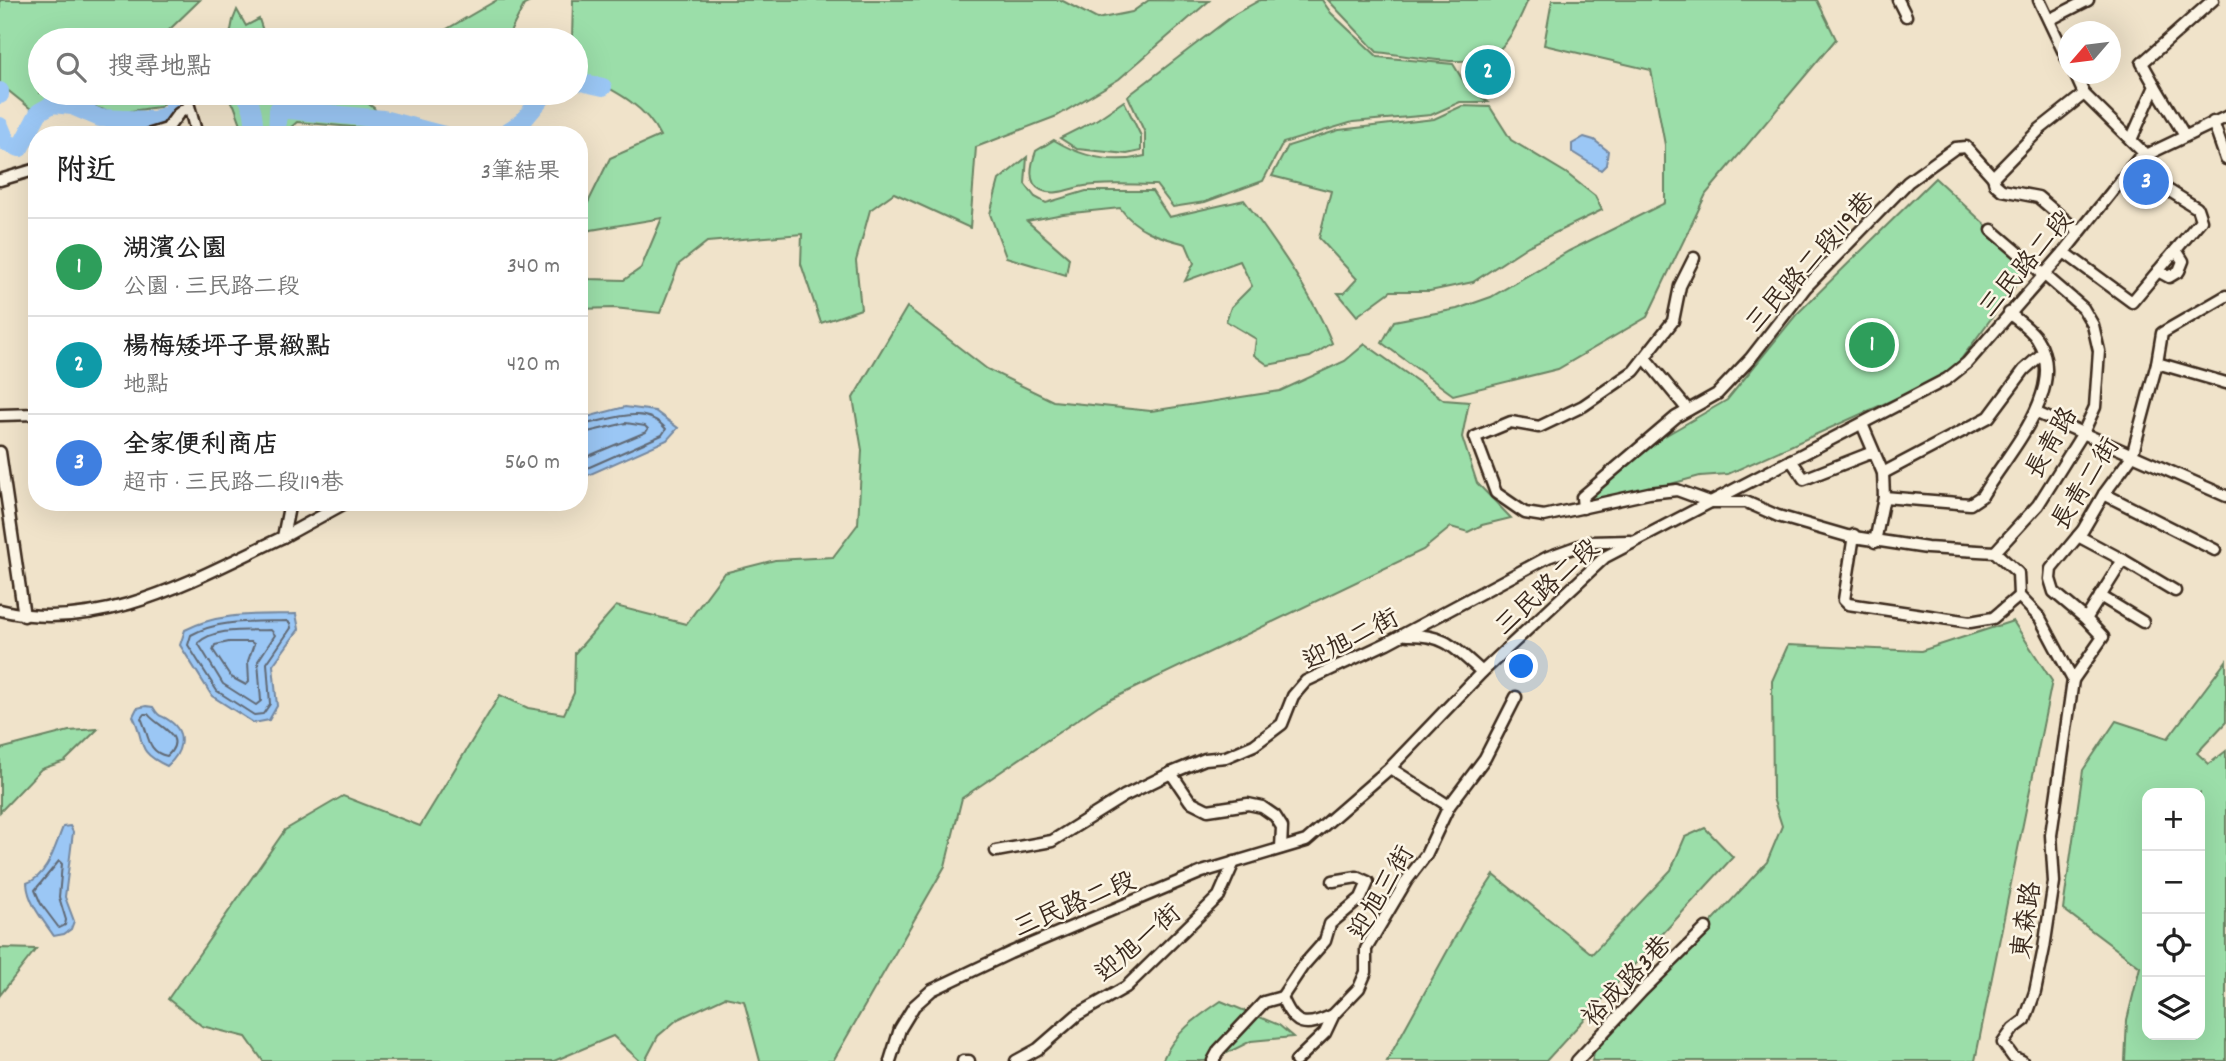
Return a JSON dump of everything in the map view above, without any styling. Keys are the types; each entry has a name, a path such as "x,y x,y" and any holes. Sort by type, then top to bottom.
{"street":[{"path":"1898,0 1906,16"},
{"path":"2039,0 2058,39"},
{"path":"2049,20 2088,0"},
{"path":"2185,136 2143,63 2213,0"},
{"path":"2080,84 2084,94 2146,155"},
{"path":"2130,139 2155,86"},
{"path":"1993,177 2040,130 2084,94"},
{"path":"171,126 178,114 189,106 195,126"},
{"name":"三民路二段","path":"890,1061 900,1029 914,1006 932,990 1061,931 1202,872 1306,841 1390,768 1482,672 1605,557 1947,379 1967,363 2064,251 2138,159 2226,117"},
{"path":"2213,122 2226,159"},
{"name":"三民路二段119巷","path":"1583,508 1582,497 1676,417 1717,394 1750,359 1806,287 1908,183 1955,148 1966,147 2002,190 2038,197 2079,232"},
{"path":"2064,251 2132,302 2201,220 2197,208 2131,167"},
{"path":"0,180 28,172"},
{"name":"長青路","path":"1992,230 2083,308 2093,325 2099,351 2095,407 2083,433 2038,505 1995,552"},
{"path":"2158,271 2169,277 2179,271 2183,261 2176,250"},
{"path":"1693,258 1680,286 1673,321 1634,371 1583,406 1539,427 1511,422 1475,436 1496,493 1511,505 1525,513 1544,516 1649,493 1677,490 1710,502 1746,502 1778,516 1875,542 1995,552 2018,573 2020,596 2040,618 2073,680 2103,637 2086,619 2123,560"},
{"name":"長青二街","path":"2086,619 2054,592 2050,579 2051,569 2078,536 2132,456 2157,363 2162,333 2226,296"},
{"path":"1884,497 1970,503 1982,496 2036,413 2045,381 2043,353 2037,338 2009,313"},
{"path":"1883,473 1989,417 2024,370 2043,353"},
{"path":"1645,358 1688,410"},
{"path":"2157,363 2226,383"},
{"path":"2036,413 2226,496"},
{"path":"0,415 28,414"},
{"path":"1862,425 1883,473 1884,497 1875,542"},
{"path":"0,452 24,616"},
{"path":"1791,460 1804,479 1874,452"},
{"path":"2104,494 2215,550"},
{"path":"283,537 288,511"},
{"path":"0,610 24,616 64,616 122,606 148,598 283,537 331,511"},
{"path":"1854,536 1844,600 1848,604 1970,622 1993,618 2020,596"},
{"path":"2078,536 2175,591"},
{"name":"迎旭二街","path":"996,851 1052,841 1124,796 1171,773 1205,759 1226,757 1254,745 1282,724 1293,696 1306,681 1403,635 1548,557 1590,542 1632,541"},
{"path":"2100,596 2143,622"},
{"path":"1403,635 1429,634 1449,643 1482,672"},
{"name":"東森路","path":"2022,1061 2013,1057 2003,1043 2013,1029 2025,1020 2035,992 2042,959 2054,882 2052,835 2073,680"},
{"name":"迎旭三街","path":"1296,1061 1325,1033 1334,1014 1359,988 1366,972 1366,949 1426,855 1449,806 1485,758 1516,697"},
{"path":"1390,768 1449,806"},
{"path":"1171,773 1190,801 1208,810 1248,804 1262,807 1275,816 1282,827 1281,848"},
{"name":"迎旭一街","path":"1016,1061 1038,1049 1077,1015 1126,987 1219,896 1234,862"},
{"path":"1213,1061 1219,1050 1264,1002 1282,997 1302,967 1325,941 1330,924 1361,898 1368,882 1357,877 1333,881"},
{"name":"裕成路3巷","path":"1577,1061 1706,928"},
{"path":"1282,997 1288,1013 1302,1024 1315,1024 1334,1014"},
{"path":"963,1061 969,1061"}],"green space":[{"path":"0,0 200,0 171,28 28,28 28,105 38,105 31,109 0,84"},
{"path":"497,0 534,0 524,5 512,28 449,28"},
{"path":"573,0 1061,0 1097,19 1132,12 1149,0 1209,1 1119,79 1057,116 976,147 970,228 894,193 870,210 856,261 861,309 821,323 801,264 802,234 707,242 679,264 660,313 614,308 588,309 588,278 624,280 641,268 662,218 588,230 588,203 610,158 660,136 645,114 635,105 588,77 588,28 572,28"},
{"path":"1260,0 1322,0 1331,13 1378,57 1453,64 1466,85 1488,102 1460,102 1431,115 1353,122 1283,143 1263,181 1205,202 1173,207 1156,185 1098,185 1055,192 1046,192 1036,187 1031,172 1036,151 1054,140 1076,151 1098,157 1121,159 1145,156 1145,133 1128,96 1235,14"},
{"path":"1328,0 1528,0 1514,30 1492,55 1468,61 1452,61 1377,52"},
{"path":"1552,0 1817,0 1836,39 1706,194 1647,317 1558,369 1453,395 1382,343 1394,321 1457,309 1491,297 1569,251 1665,203 1665,145 1651,70 1544,45"},
{"path":"237,10 246,26 259,19 262,28 231,28"},
{"path":"1124,101 1141,136 1141,151 1127,154 1077,149 1060,138 1096,120"},
{"path":"90,105 162,105 121,112"},
{"path":"234,105 370,105 384,126 297,122 292,126 242,126"},
{"path":"1462,106 1490,107 1511,140 1566,173 1595,196 1602,210 1528,246 1473,282 1430,291 1391,291 1357,316 1338,293 1344,293 1357,279 1319,238 1331,191 1272,176 1288,146 1339,130 1434,119"},
{"path":"1027,157 1025,184 1035,197 1046,203 1086,191 1152,191 1169,217 1244,200 1304,287 1332,343 1310,357 1268,365 1254,355 1256,339 1226,321 1231,307 1252,286 1240,261 1185,281 1194,263 1186,244 1141,228 1120,208 1027,221 1069,258 1066,275 1006,257 990,214 999,180"},
{"path":"1935,178 2030,266 1950,374 1728,474 1700,476 1641,492 1585,501 1663,437 1727,400 1796,315"},
{"path":"907,307 987,369 1053,401 1151,411 1280,391 1345,361 1365,344 1444,400 1469,402 1462,437 1477,483 1511,518 1482,525 1468,532 1451,527 1423,550 1099,705 962,798 945,866 833,1061 760,1061 744,1001 725,997 678,1019 658,1036 645,1061 640,1061 613,1036 554,1061 263,1061 246,1037 202,1026 168,999 285,830 343,796 420,826 500,695 528,708 564,714 574,693 575,653 616,606 686,624 724,573 775,560 833,557 858,524 862,450 853,398"},
{"path":"2013,621 2052,681 1975,1061 1592,1061 1595,1048 1767,862 1782,826 1773,798 1772,681 1788,645 1921,651"},
{"path":"2226,661 2226,722 2197,753 2209,764 2226,751 2226,1061 2125,1061 2127,1020 2140,967 2063,909 2083,770 2116,721 2168,738"},
{"path":"98,729 65,761 41,769 0,812 0,749 69,731"},
{"path":"1705,828 1733,857 1546,1061 1387,1061 1465,919 1494,875 1592,954 1671,870 1685,837"},
{"path":"0,948 36,949 0,995"},
{"path":"1221,1001 1279,1025 1293,1037 1251,1041 1211,1061 1162,1061 1179,1034"}],"water":[{"path":"1584,137 1594,140 1608,151 1606,165 1601,170 1572,152 1572,144"},
{"path":"625,407 655,411 678,428 667,440 588,475 588,417"},
{"path":"296,614 299,629 273,665 277,706 269,720 254,723 212,696 180,645 185,630 212,620"},
{"path":"153,707 159,715 176,726 179,732 179,750 167,766 150,756 142,745 133,716 137,708"},
{"path":"70,826 73,832 65,897 74,921 71,929 54,936 33,904 27,883 46,867 63,827"}],"waterway":[{"path":"588,84 603,87"},
{"path":"32,126 39,112 51,105"},
{"path":"62,105 72,106 100,118 155,120 169,114 175,105"},
{"path":"250,105 254,126"},
{"path":"516,126 536,105"},
{"path":"277,126 278,109 383,119 410,126"},
{"path":"0,126 7,143 20,148 28,133"}],"place":[{"name":"楊梅矮坪子景緻點","path":"1488,72"},
{"name":"全家便利商店","path":"2146,182"},
{"name":"湖濱公園","path":"1872,345"}]}
